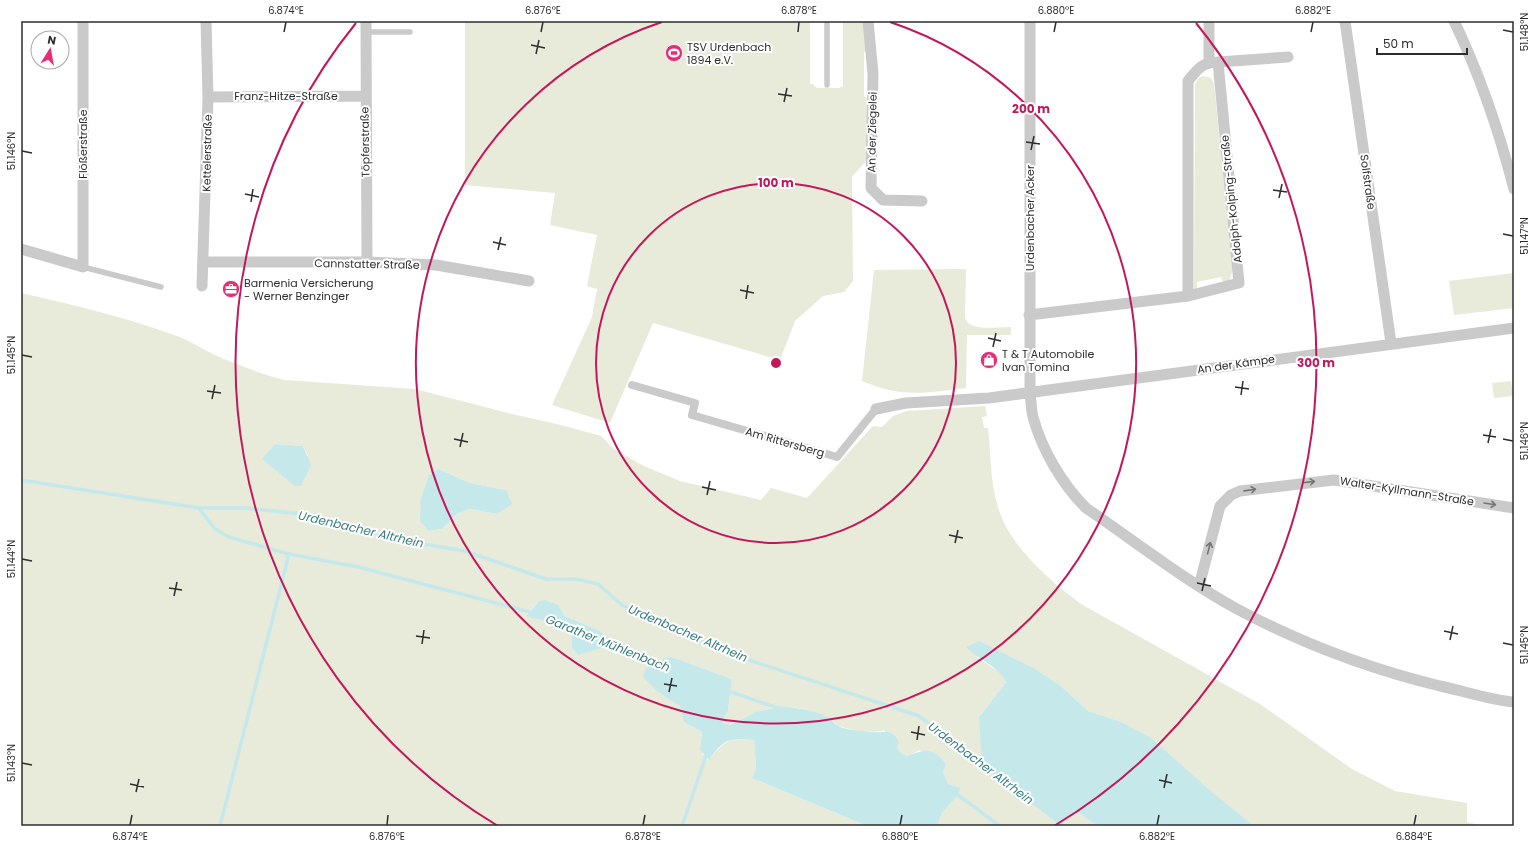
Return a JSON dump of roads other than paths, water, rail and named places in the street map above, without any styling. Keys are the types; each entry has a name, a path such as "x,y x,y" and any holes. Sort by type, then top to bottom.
{"street":[{"name":"Flößerstraße","path":"83,21 83,267"},
{"name":"Kettelerstraße","path":"202,286 204,262 208,97 206,21"},
{"name":"An der Ziegelei","path":"868,21 873,74 871,188 883,200 922,201"},
{"name":"Urdenbacher Acker","path":"1030,21 1030,392 1033,417 1052,463 1071,493 1086,508 1199,586 1237,609 1303,641 1400,676 1514,702"},
{"name":"Solfstraße","path":"1345,21 1391,343"},
{"path":"1454,21 1479,78 1503,149 1514,189"},
{"name":"Adolph-Kolping-Straße","path":"1029,316 1188,296 1239,283 1209,24"},
{"name":"Töpferstraße","path":"366,27 365,96 367,262"},
{"path":"1188,296 1188,81 1199,67 1213,62 1288,58"},
{"name":"Franz-Hitze-Straße","path":"208,97 365,96"},
{"path":"21,249 83,267"},
{"name":"Cannstatter Straße","path":"204,262 367,262 436,265 529,281"},
{"name":"An der Kämpe","path":"1030,392 1391,343 1514,328"},
{"name":"Am Rittersberg","path":"632,385 695,403 692,415 837,457 876,410 906,402 989,398 1030,392"},
{"name":"Walter-Kyllmann-Straße","path":"1199,586 1220,506 1231,495 1240,491 1334,480 1514,508"}],"lane":[{"path":"827,85 828,21"},
{"path":"366,27 410,32"},
{"path":"83,267 161,287"}],"water":[{"path":"275,444 303,446 311,465 301,486 295,486 262,459"},
{"path":"439,469 470,483 506,490 512,504 497,514 470,509 457,514 442,529 429,531 420,521 421,499 429,475"},
{"path":"545,600 558,605 565,616 598,630 611,640 621,654 602,648 578,655 572,648 572,632 566,621 545,621 526,616 539,601"},
{"path":"979,641 1035,669 1062,687 1088,711 1119,721 1151,738 1214,794 1254,826 1097,826 1075,810 1061,826 982,765 979,717 1006,682 993,667 966,647"},
{"path":"672,657 732,679 728,711 723,723 730,725 756,712 774,708 776,706 796,708 818,713 844,728 870,732 890,732 899,742 897,747 899,752 907,756 928,751 941,758 946,764 943,773 948,784 960,788 958,795 942,813 937,826 867,826 752,778 756,768 754,740 727,741 719,747 709,760 700,750 702,732 684,722 680,706 658,692 643,677 646,668 664,658"}],"waterway":[{"name":"Urdenbacher Altrhein","path":"21,480 199,508 245,508 313,515 347,524 389,538 465,551 546,579 576,579 598,584 622,605 740,657 919,716 984,764"},
{"name":"Garather Mühlenbach","path":"199,508 215,529 229,537 289,554 358,567 534,613"},
{"path":"220,826 289,554"},
{"name":"Garather Mühlenbach","path":"551,620 573,628"},
{"name":"Garather Mühlenbach","path":"612,644 660,664"},
{"name":"Garather Mühlenbach","path":"725,690 778,708"},
{"path":"682,826 707,753"},
{"name":"Garather Mühlenbach","path":"955,793 1000,826"}],"place":[{"name":"TSV Urdenbach 1894 e.V.","path":"674,53"},
{"name":"Barmenia Versicherung - Werner Benzinger","path":"231,289"},
{"name":"T & T Automobile Ivan Tomina","path":"989,360"}]}
